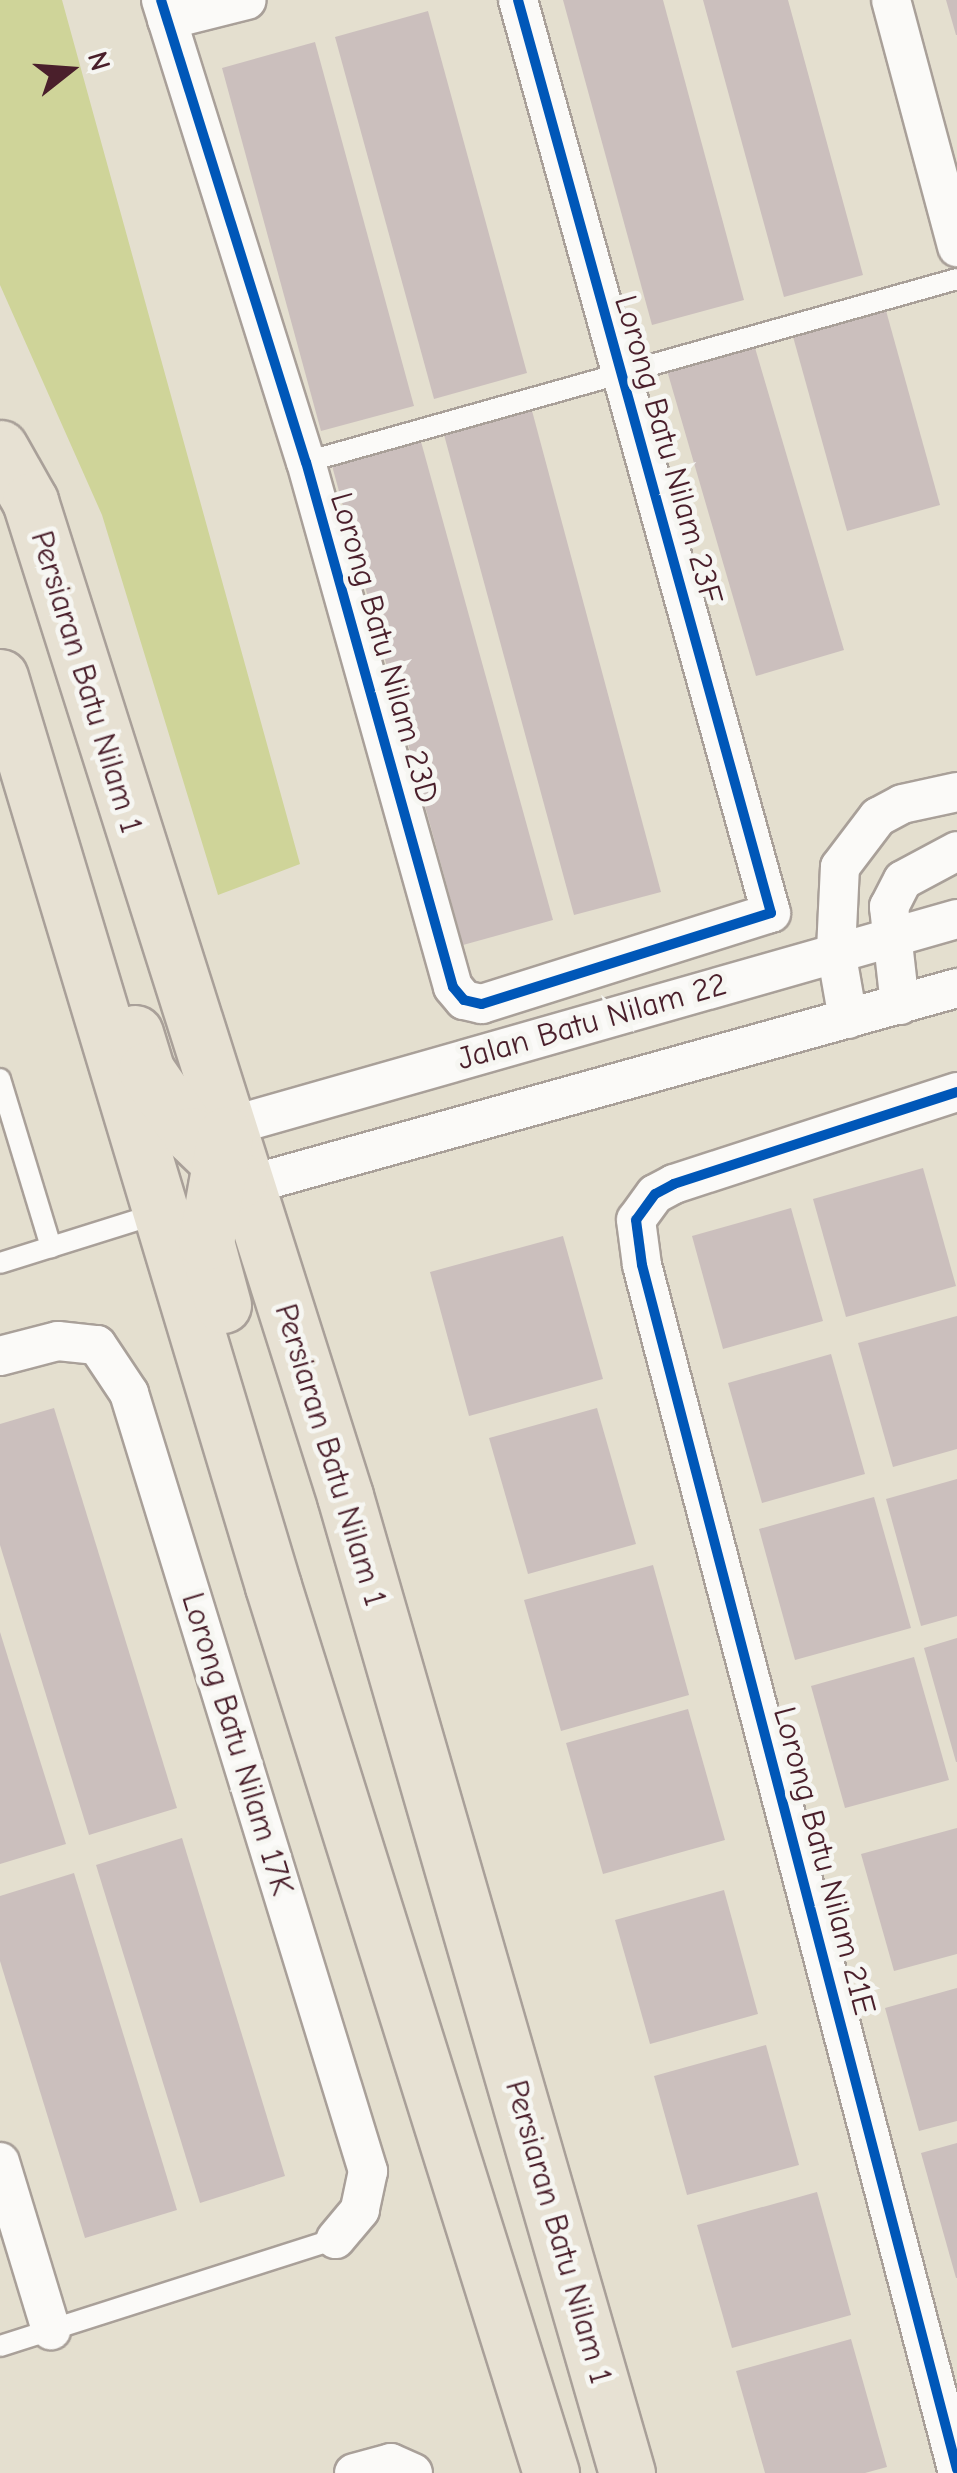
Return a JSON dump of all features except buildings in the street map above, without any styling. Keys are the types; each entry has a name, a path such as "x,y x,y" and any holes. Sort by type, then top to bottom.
{"main road":[{"name":"Persiaran Batu Nilam 1","path":"0,448 30,501 229,1159 350,1514 627,2473"},
{"path":"0,678 32,770 273,1586 551,2473"},
{"path":"32,770 71,828 146,1070 229,1159 206,1242 275,1507 273,1586"}],"street":[{"path":"164,10 246,0"},
{"name":"Lorong Batu Nilam 23F","path":"518,0 771,913"},
{"path":"891,0 957,247"},
{"name":"Lorong Batu Nilam 23D","path":"164,10 306,462 453,988 464,1000 482,1004 771,913"},
{"path":"848,1018 836,951 840,867 863,830 902,804 957,792"},
{"path":"900,1005 888,907 903,880 957,851"},
{"name":"Jalan Batu Nilam 22","path":"229,1159 836,951 957,918"},
{"name":"Jalan Batu Nilam 22","path":"229,1159 848,1018 957,988"},
{"name":"Lorong Batu Nilam 21E","path":"957,1092 655,1194 636,1220 642,1266 957,2469"},
{"name":"Lorong Batu Nilam 17K","path":"0,1356 58,1341 97,1345 128,1393 368,2171 360,2210 336,2238"},
{"path":"0,2162 51,2330"},
{"path":"354,2473 391,2462 413,2473"}],"lane":[{"path":"306,462 957,279"},
{"path":"0,1078 52,1247"},
{"path":"0,1264 160,1213"},
{"path":"0,2346 336,2238"}],"green space":[{"path":"0,0 62,0 300,864 218,895 102,515 0,285"}],"cycle path":[{"path":"161,0 306,462 453,987 464,1000 482,1004 771,913 518,0"},
{"path":"957,1092 674,1184 655,1194 636,1220 642,1265 957,2469"}]}
